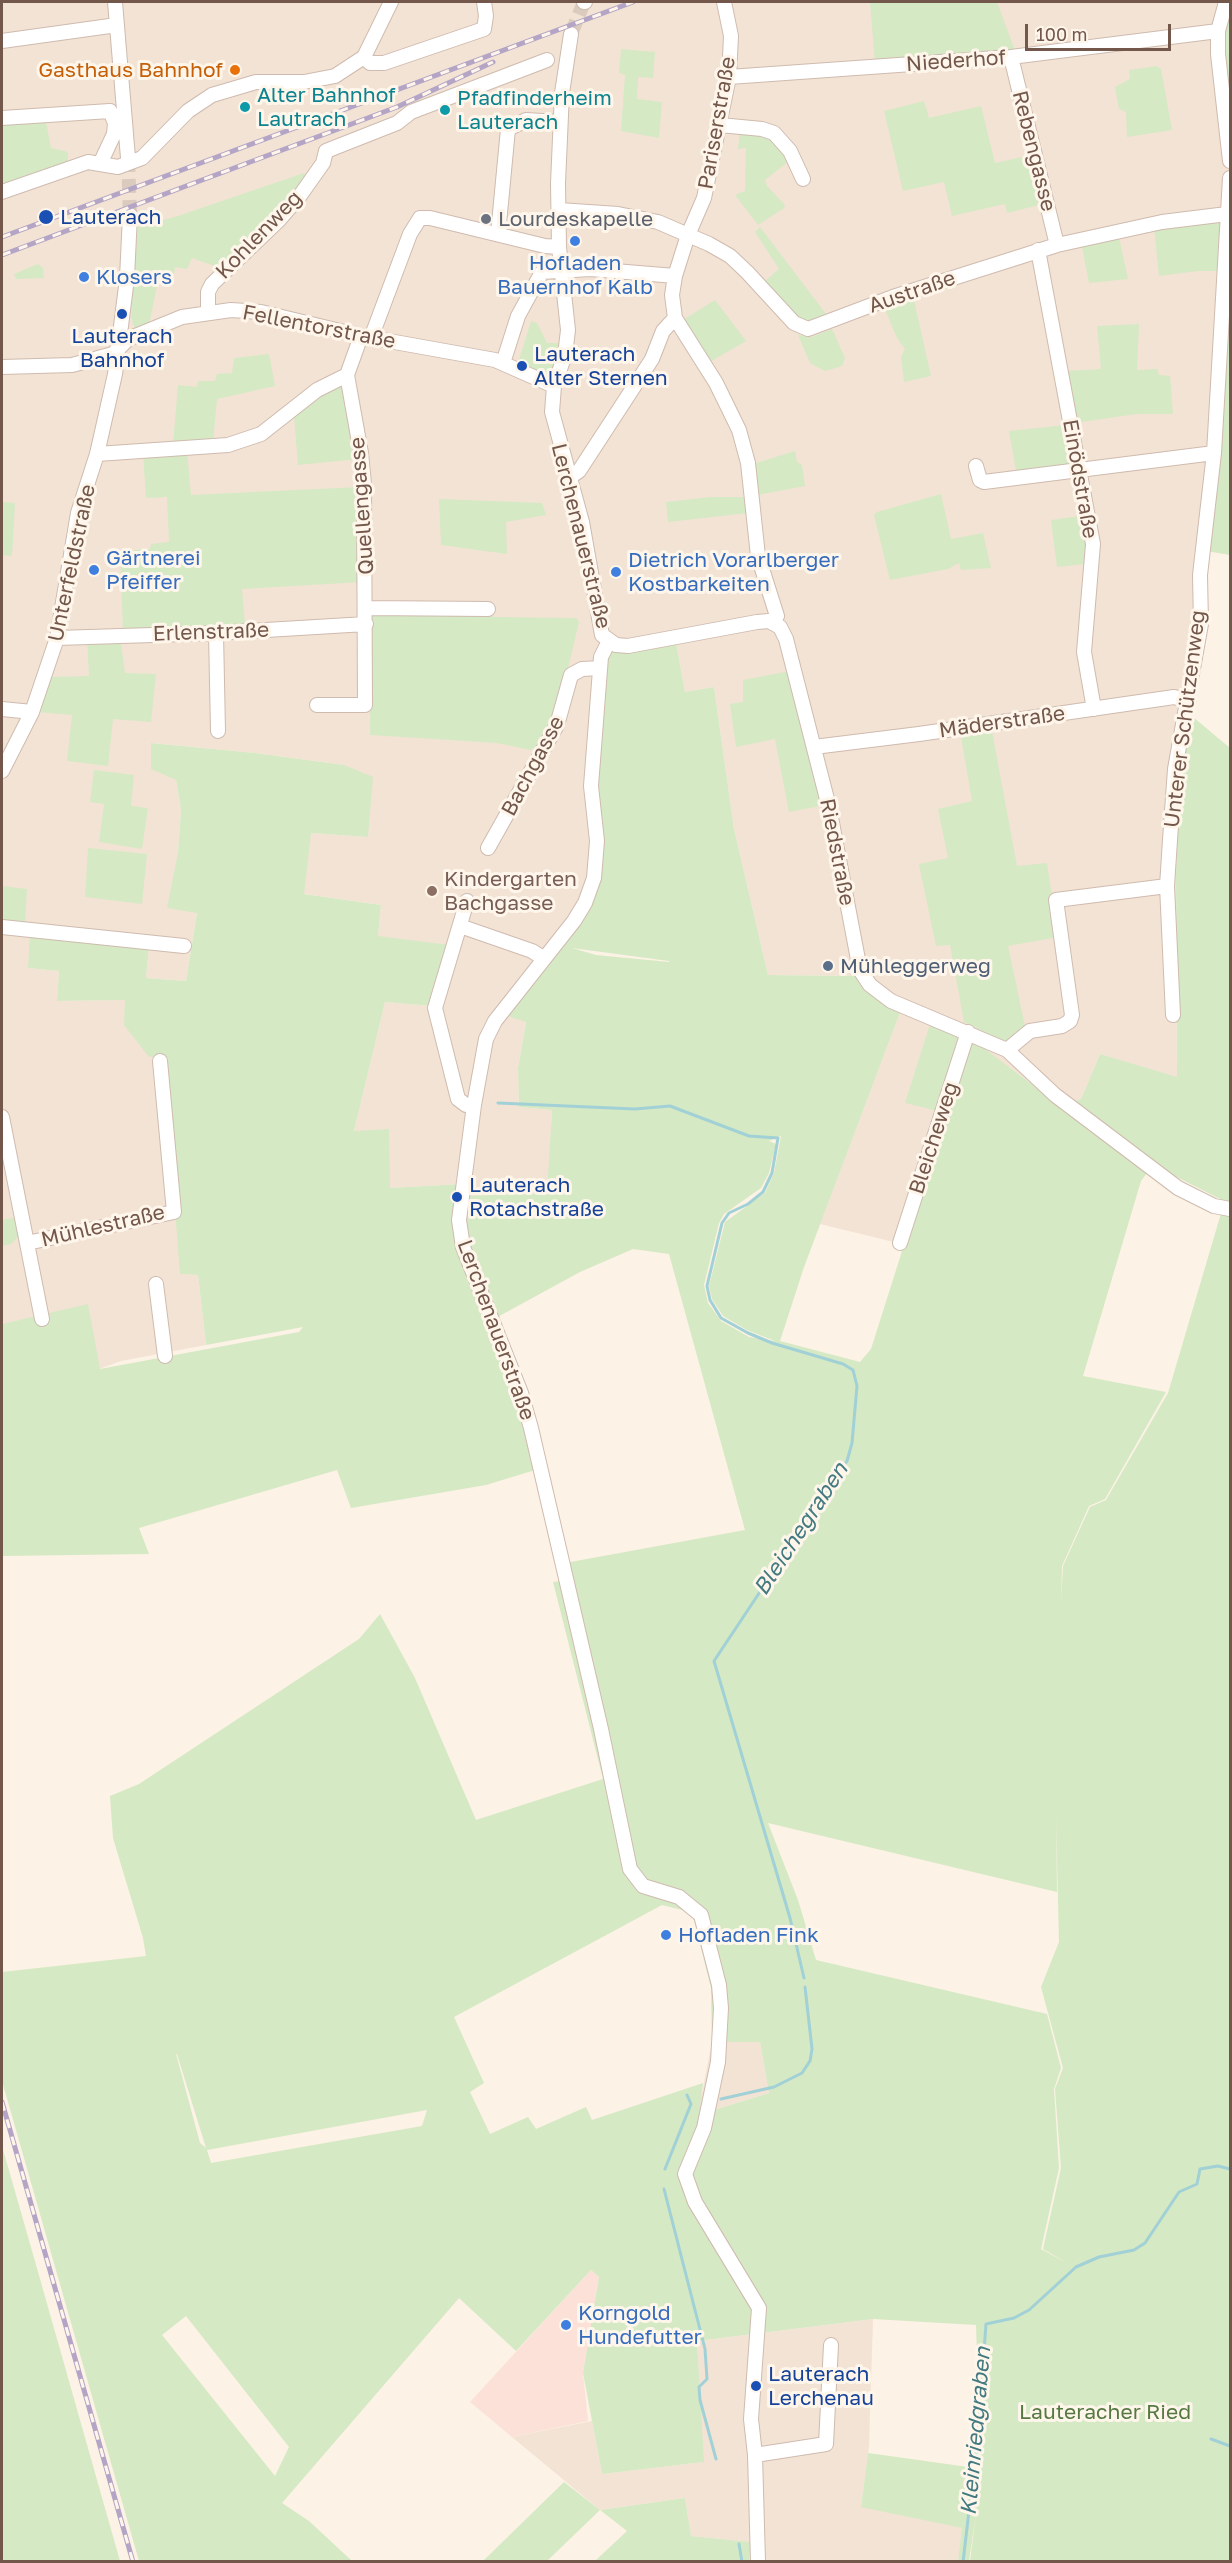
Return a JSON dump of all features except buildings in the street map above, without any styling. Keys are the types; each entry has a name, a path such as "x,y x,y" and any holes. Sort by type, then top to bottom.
{"street":[{"path":"115,2 128,158"},
{"path":"2,192 88,162 118,167 142,158 188,111 206,98 256,82 304,82 335,76 364,57 391,2"},
{"path":"364,57 370,63 384,63 484,29 486,16 484,2"},
{"name":"Pariserstraße","path":"675,318 672,295 675,276 688,235 704,198 729,77 731,36 724,2"},
{"path":"1226,2 1218,31 1218,54 1230,161"},
{"path":"2,41 117,25"},
{"name":"Niederhof","path":"729,77 1011,57 1218,31"},
{"name":"Lerchenauerstraße","path":"571,34 565,62 560,122 559,210 559,247 568,330 565,355 554,386 553,421 570,477 591,563 598,624 602,635 609,641 601,657 591,786 597,841 594,878 585,903 495,1021 486,1039 474,1105 459,1220 463,1247 494,1322 531,1428 601,1729 627,1861 634,1876 643,1886 679,1898 701,1915 719,1985 722,2008 718,2062 704,2128 685,2174 695,2202 759,2308 751,2419 755,2454 758,2562"},
{"name":"Rebengasse","path":"1011,57 1057,245"},
{"name":"Kohlenweg","path":"208,312 208,292 212,284 279,220 299,197 322,163 326,151 397,123 411,112 547,60"},
{"path":"2,118 110,111 115,123 114,134 100,164"},
{"path":"498,234 508,129 526,120 560,122"},
{"path":"720,125 762,129 774,134 790,151 803,179"},
{"path":"1227,281 1227,214 1230,177"},
{"name":"Austraße","path":"559,210 618,214 648,220 688,235 730,256 794,323 808,329 1038,250 1162,222 1227,214"},
{"name":"Unterfeldstraße","path":"2,771 32,712 57,638 78,513 97,454 119,348 128,279 130,215"},
{"path":"97,454 228,445 261,434 317,390 347,375 366,337 416,221 430,218 545,246 559,247"},
{"name":"Einödstraße","path":"1038,250 1093,544 1084,652 1094,709"},
{"path":"503,363 525,301 542,272 590,269 675,276"},
{"name":"Unterer Schützenweg","path":"1173,1015 1167,886 1175,769 1189,701 1200,624 1200,575 1214,453 1227,281"},
{"name":"Fellentorstraße","path":"2,367 66,366 113,354 128,339 154,328 208,312 261,312 366,337 443,349 503,363 554,386"},
{"path":"570,477 579,471 652,359 663,331 675,318"},
{"name":"Riedstraße","path":"675,318 716,383 739,430 748,464 758,556 777,616 773,623 780,627 786,639 814,747 829,807 860,970 870,985 891,1001 1006,1050 1055,1095 1178,1188 1214,1206 1230,1209"},
{"name":"Quellengasse","path":"317,705 365,705 367,608 363,461 347,375"},
{"path":"976,466 980,480 984,482 1214,453"},
{"path":"367,608 488,609"},
{"path":"609,641 628,646 757,622 773,623"},
{"name":"Erlenstraße","path":"57,638 216,633 366,624"},
{"path":"216,633 218,731"},
{"name":"Bachgasse","path":"488,848 557,725 571,675 582,669 600,668"},
{"name":"Mäderstraße","path":"814,747 1174,697 1189,701"},
{"path":"2,709 32,712"},
{"path":"1006,1050 1030,1031 1062,1026 1070,1022 1072,1015 1056,900 1167,886"},
{"path":"467,901 435,1008 458,1099 466,1105 474,1105"},
{"path":"460,926 531,951 543,958"},
{"path":"2,927 184,946"},
{"name":"Bleicheweg","path":"900,1244 968,1032"},
{"name":"Mühlestraße","path":"27,1243 174,1212 160,1061"},
{"path":"2,1117 42,1319"},
{"path":"156,1284 165,1356"},
{"path":"755,2454 826,2444 831,2345"}],"shaded area":[{"path":"2,2 1227,2 1230,193 1206,551 1205,606 1193,717 1181,769 1176,872 1177,1078 1100,1054 1081,1099 1062,1106 1009,1067 902,1244 820,1224 901,1010 857,976 768,975 734,829 714,687 685,692 676,642 590,897 506,1015 526,1021 518,1068 519,1107 552,1110 548,1193 465,1196 462,1184 390,1188 389,1174 354,1131 385,1002 433,1006 378,936 381,905 271,889 311,833 368,837 344,765 152,743 176,780 181,810 178,853 197,912 186,981 146,978 149,946 28,968 59,971 57,1001 125,1000 163,1056 181,1274 198,1275 206,1345 121,1361 99,1369 36,1317 2,1324"},
{"path":"712,2042 760,2042 769,2093 717,2109 699,2108"},
{"name":"Korngold Hundefutter","path":"591,2270 599,2277 583,2373 588,2421 512,2437 470,2402"},
{"path":"873,2319 869,2447 861,2506 963,2528 958,2561 749,2561 751,2542 691,2536 685,2498 600,2510 512,2437 592,2421 602,2474 703,2462 697,2341"}],"green space":[{"path":"870,2 997,2 1015,51 875,63"},
{"path":"1230,2 1230,144 1220,29"},
{"path":"621,49 655,52 653,78 638,77 637,99 662,102 659,138 621,131 625,75 619,73"},
{"path":"1157,66 1161,69 1172,130 1127,137 1126,112 1119,109 1115,87 1130,79 1129,70"},
{"path":"924,101 929,118 981,106 995,163 1031,155 1043,204 1007,213 1005,204 952,216 944,182 903,191 884,111"},
{"path":"45,117 51,148 68,152 68,163 2,188 2,119"},
{"path":"740,130 769,134 790,160 765,180 767,186 785,205 784,208 758,225 735,195 745,191 746,148 738,149"},
{"path":"304,173 308,179 301,189 223,269 192,258 187,269 175,267 174,274 160,271 149,325 139,329 134,327 131,316 138,227 178,216"},
{"path":"1230,193 1230,555 1206,551"},
{"path":"1214,219 1221,226 1219,271 1159,276 1154,227"},
{"path":"760,227 829,318 803,323 764,282 779,269 755,232"},
{"path":"1118,233 1128,279 1089,283 1081,242"},
{"path":"38,264 43,268 44,278 16,279 14,274"},
{"path":"913,296 931,376 904,382 901,357 905,349 897,338 884,307"},
{"path":"715,300 746,341 708,363 683,320"},
{"path":"531,321 537,323 547,343 562,343 554,370 549,375 518,363"},
{"path":"1139,324 1137,370 1157,369 1159,375 1170,376 1173,414 1137,414 1074,423 1064,371 1101,369 1097,326"},
{"path":"832,329 845,358 842,366 825,371 810,363 798,335 812,337"},
{"path":"269,354 275,386 217,399 213,442 173,444 178,385 197,387 198,381 215,381 217,374 232,373 234,358"},
{"path":"344,380 358,459 298,465 294,416 317,395"},
{"path":"1066,425 1072,464 1017,476 1009,431"},
{"path":"187,451 191,495 359,487 362,582 242,589 245,625 123,631 120,551 150,549 151,544 169,542 167,497 146,498 143,453"},
{"path":"795,451 797,462 802,465 805,486 757,495 753,464"},
{"path":"941,494 951,539 983,533 991,568 961,570 959,563 948,569 890,580 874,515 877,512"},
{"path":"711,497 747,497 748,513 668,522 666,502"},
{"path":"439,499 542,503 546,515 506,522 507,554 441,545"},
{"path":"2,502 15,503 12,556 2,555"},
{"path":"1087,515 1086,564 1057,567 1051,520"},
{"path":"480,611 494,617 576,618 579,622 559,706 541,747 531,750 497,743 370,735 371,612"},
{"path":"120,637 125,673 156,674 151,722 113,719 108,766 67,761 72,715 37,712 51,677 89,676 87,639"},
{"name":"Lauteracher Ried","path":"676,642 685,692 714,687 734,829 768,975 857,976 901,1010 804,1267 780,1341 860,1362 871,1349 967,1046 977,1043 1061,1106 1081,1099 1100,1054 1177,1077 1176,872 1181,769 1193,717 1230,748 1230,1204 1153,1165 1141,1181 1083,1376 1166,1392 1105,1499 1089,1506 1062,1566 1061,1603 1063,1566 1090,1507 1106,1500 1168,1393 1222,1210 1230,1212 1230,2561 970,2561 976,2514 969,2561 958,2561 962,2528 861,2507 868,2453 968,2467 976,2441 978,2441 980,2471 978,2500 981,2476 976,2325 873,2319 697,2341 704,2462 602,2474 583,2373 599,2277 591,2270 516,2351 459,2298 282,2503 309,2521 352,2561 139,2561 2,2081 2,1972 146,1956 143,1938 113,1838 110,1796 139,1784 359,1639 380,1614 415,1678 476,1820 603,1779 553,1582 569,1580 565,1563 745,1530 669,1254 633,1249 580,1272 492,1320 545,1467 486,1485 351,1508 337,1470 139,1528 149,1554 2,1556 2,1324 88,1304 100,1369 299,1332 303,1327 206,1345 198,1275 180,1274 163,1056 149,1057 124,1025 125,1000 57,1001 59,971 28,968 30,934 149,945 146,978 186,981 197,913 167,908 178,853 181,810 176,780 151,769 151,743 255,753 344,765 373,777 368,837 311,833 304,894 381,905 378,936 450,945 433,1006 385,1002 354,1131 389,1129 390,1188 462,1184 465,1196 547,1193 552,1110 519,1107 518,1068 526,1022 505,1015 590,897 607,653","holes":["572,948 669,962 596,955","781,1136 774,1173 765,1193 725,1222 709,1286 712,1299 723,1316 747,1330 775,1341 749,1337 721,1321 708,1303 704,1285 719,1223 724,1214 761,1188 769,1173 776,1144 769,1141","1056,1815 1059,1942 1041,1987 1063,2068 1055,2089 1061,2168 1043,2249 1069,2264 1041,2249 1059,2168 1054,2089 1061,2068 1047,2014 816,1960 798,1900 768,1823 1057,1892","662,1905 686,1911 694,1920 711,1988 712,2042 760,2042 769,2093 717,2109 700,2108 703,2083 592,2120 586,2107 536,2129 528,2117 490,2134 470,2092 484,2083 454,2017","176,2054 177,2054 206,2148 200,2143","427,2110 422,2126 211,2163 207,2150","186,2316 289,2447 275,2476 162,2335"]},
{"path":"790,671 825,805 789,812 775,739 736,747 730,704 743,702 743,680"},
{"path":"991,726 1017,866 1047,863 1058,937 1008,946 1026,1031 1006,1043 964,1022 950,945 936,946 919,864 948,858 938,809 972,801 960,731"},
{"path":"94,770 134,775 131,806 148,808 142,849 99,842 104,804 90,802"},
{"path":"88,848 147,854 142,904 85,897"},
{"path":"2,886 27,889 25,924 2,923"},
{"path":"931,1021 960,1033 961,1039 938,1111 905,1103"},
{"path":"17,1217 19,1236 11,1244 2,1246 2,1220"},
{"path":"2,2146 40,2279 120,2561 2,2561"},
{"path":"564,2482 600,2510 547,2561 482,2562"},
{"path":"685,2498 691,2536 751,2542 749,2561 595,2561 627,2531 600,2510"}],"waterway":[{"name":"Bleichegraben","path":"498,1103 635,1109 670,1106 749,1136 778,1138 772,1173 763,1192 748,1204 729,1213 722,1223 707,1286 710,1300 721,1318 748,1333 772,1343 843,1364 853,1370 857,1386 852,1443 847,1461 714,1661 790,1918 804,1978"},
{"name":"Bleichegraben","path":"721,2099 774,2087 802,2073 810,2061 812,2049 805,1987"},
{"name":"Lauterach","path":"665,2169 691,2104 687,2095"},
{"name":"Kleinriedgraben","path":"963,2562 978,2434 986,2324 1014,2318 1029,2310 1076,2267 1099,2257 1134,2250 1145,2243 1179,2192 1197,2184 1200,2169 1218,2166 1230,2169"},
{"name":"Lauterach","path":"664,2189 705,2349 707,2379 699,2387 700,2400 716,2459"},
{"path":"1211,2439 1230,2446"},
{"name":"Lauterach","path":"739,2544 742,2562"}],"tunnel":[{"path":"571,34 584,2"},
{"path":"128,158 130,215"}],"railway":[{"path":"2,237 633,2"},
{"path":"2,255 397,107 493,62"},
{"path":"2,2102 133,2562"}],"place":[{"name":"Gasthaus Bahnhof","path":"235,70"},
{"name":"Alter Bahnhof Lautrach","path":"245,107"},
{"name":"Pfadfinderheim Lauterach","path":"445,110"},
{"name":"Lauterach","path":"46,217"},
{"name":"Lourdeskapelle","path":"486,219"},
{"name":"Hofladen Bauernhof Kalb","path":"575,241"},
{"name":"Klosers","path":"84,277"},
{"name":"Lauterach Bahnhof","path":"122,314"},
{"name":"Lauterach Alter Sternen","path":"522,366"},
{"name":"Gärtnerei Pfeiffer","path":"94,570"},
{"name":"Dietrich Vorarlberger Kostbarkeiten","path":"616,572"},
{"name":"Kindergarten Bachgasse","path":"432,891"},
{"name":"Mühleggerweg","path":"828,966"},
{"name":"Lauterach Rotachstraße","path":"457,1197"},
{"name":"Hofladen Fink","path":"666,1935"},
{"name":"Korngold Hundefutter","path":"566,2325"},
{"name":"Lauterach Lerchenau","path":"756,2386"}]}
